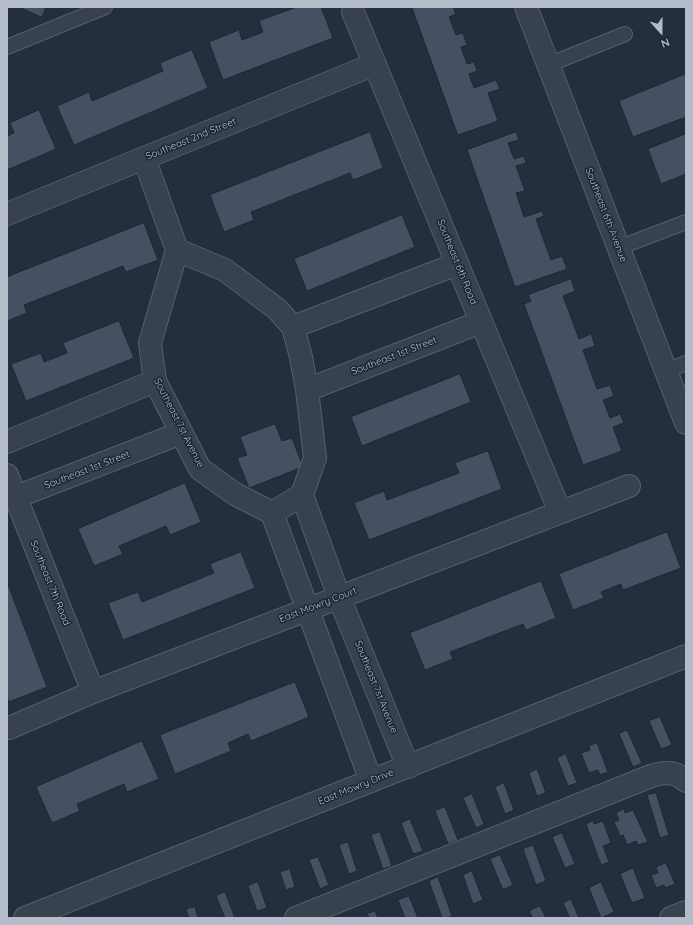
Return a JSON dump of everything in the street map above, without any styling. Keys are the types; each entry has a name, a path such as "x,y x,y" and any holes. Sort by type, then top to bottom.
{"street":[{"name":"Southeast 6th Avenue","path":"526,7 686,424"},
{"name":"Southeast 6th Road","path":"353,12 560,512"},
{"name":"Southeast 2nd Street","path":"7,214 375,64"},
{"path":"144,158 177,250 225,270 276,309 293,327 301,357 307,390 315,458 302,495 272,513 306,609 371,781"},
{"name":"Southeast 7st Avenue","path":"177,250 150,343 155,381 200,469 236,494 272,513"},
{"path":"293,327 457,264"},
{"name":"Southeast 1st Street","path":"307,390 481,322"},
{"path":"7,442 155,381"},
{"name":"Southeast 1st Street","path":"16,498 181,433"},
{"name":"Southeast 7th Road","path":"7,475 93,692"},
{"name":"East Mowry Court","path":"9,728 93,692 629,486"},
{"name":"Southeast 7st Avenue","path":"302,495 339,597 408,767"},
{"name":"East Mowry Drive","path":"25,918 686,656"},
{"path":"296,918 651,776 659,774 675,774 686,781"},
{"path":"671,918 686,912"}],"lane":[{"path":"7,47 105,7"},
{"path":"548,65 625,34"},
{"path":"618,248 686,222"},
{"path":"666,371 686,363"}],"building":[{"path":"19,7 46,7 42,17"},
{"path":"297,7 321,7 333,38 223,80 209,42 239,30 242,40 263,32 259,21"},
{"path":"412,7 453,7 456,14 449,17 456,35 463,33 467,45 461,47 467,64 474,62 477,71 469,74 474,88 496,80 500,89 488,93 498,121 458,135"},
{"path":"192,50 208,88 74,145 57,106 89,92 92,101 163,71 160,63"},
{"path":"686,74 686,117 633,137 619,101"},
{"path":"39,110 56,149 7,170 7,136 14,133 10,123"},
{"path":"370,132 383,168 353,180 350,173 251,212 254,220 224,232 210,195"},
{"path":"516,132 519,140 508,143 514,159 524,156 526,163 516,166 525,191 516,193 524,217 542,211 544,216 536,219 551,260 562,256 567,269 515,287 467,150"},
{"path":"686,134 686,174 661,184 648,149"},
{"path":"402,215 415,247 307,291 294,259"},
{"path":"144,223 158,260 126,272 123,266 24,305 27,313 7,321 7,277"},
{"path":"571,279 575,291 563,296 579,339 591,334 595,346 583,350 597,389 610,385 614,396 603,400 610,418 620,414 624,423 613,427 622,451 583,465 524,304 531,301 528,295"},
{"path":"119,321 134,358 26,401 11,364 41,353 44,362 67,353 63,343"},
{"path":"460,374 471,402 362,446 351,417"},
{"path":"275,424 282,441 292,438 303,467 249,488 237,458 247,455 240,437"},
{"path":"488,451 502,489 369,540 354,503 384,491 387,500 459,473 455,463"},
{"path":"185,483 201,522 170,535 166,526 119,546 123,554 94,566 78,529"},
{"path":"667,532 681,568 623,590 621,584 601,592 604,598 573,610 559,574"},
{"path":"241,552 255,588 123,640 108,603 138,592 142,602 214,573 210,564"},
{"path":"541,581 556,618 526,630 523,624 450,652 453,659 425,670 410,633"},
{"path":"7,582 47,687 9,702 7,697"},
{"path":"295,682 309,717 251,741 248,734 228,743 231,751 175,774 160,735"},
{"path":"660,717 672,745 661,749 649,721"},
{"path":"627,730 642,763 633,767 619,734"},
{"path":"142,741 159,779 127,792 124,784 77,804 80,811 52,823 36,787"},
{"path":"597,743 608,772 600,775 598,770 589,773 581,753 590,750 589,746"},
{"path":"566,754 577,783 568,786 557,758"},
{"path":"537,769 546,793 537,796 529,773"},
{"path":"504,783 514,810 505,814 495,787"},
{"path":"656,793 669,835 660,838 647,795"},
{"path":"472,794 484,824 476,828 463,798"},
{"path":"445,807 458,840 448,844 435,811"},
{"path":"624,809 625,813 633,810 648,842 638,845 636,841 627,845 623,835 620,836 614,822 619,820 616,813"},
{"path":"410,819 423,851 413,854 401,823"},
{"path":"593,821 594,824 603,821 611,843 603,846 609,862 601,865 586,824"},
{"path":"380,832 392,866 383,869 371,835"},
{"path":"562,833 575,864 565,868 552,837"},
{"path":"348,842 357,871 349,874 339,845"},
{"path":"533,845 546,881 536,885 523,849"},
{"path":"500,855 513,885 503,890 490,859"},
{"path":"318,857 329,885 320,889 309,860"},
{"path":"666,863 675,884 665,888 664,885 656,888 651,875 658,873 656,867"},
{"path":"633,868 645,898 632,903 620,874"},
{"path":"290,869 295,887 286,890 280,872"},
{"path":"472,871 483,900 473,904 463,875"},
{"path":"438,877 452,916 446,918 442,918 429,881"},
{"path":"258,882 267,908 257,911 248,886"},
{"path":"601,882 614,912 601,918 589,888"},
{"path":"225,892 235,918 225,918 216,896"},
{"path":"409,896 418,918 405,918 398,900"},
{"path":"571,899 579,918 570,918 563,903"},
{"path":"540,906 546,918 533,918 529,911"},
{"path":"195,907 198,918 189,918 186,909"},
{"path":"375,911 378,918 369,918 367,914"}]}
